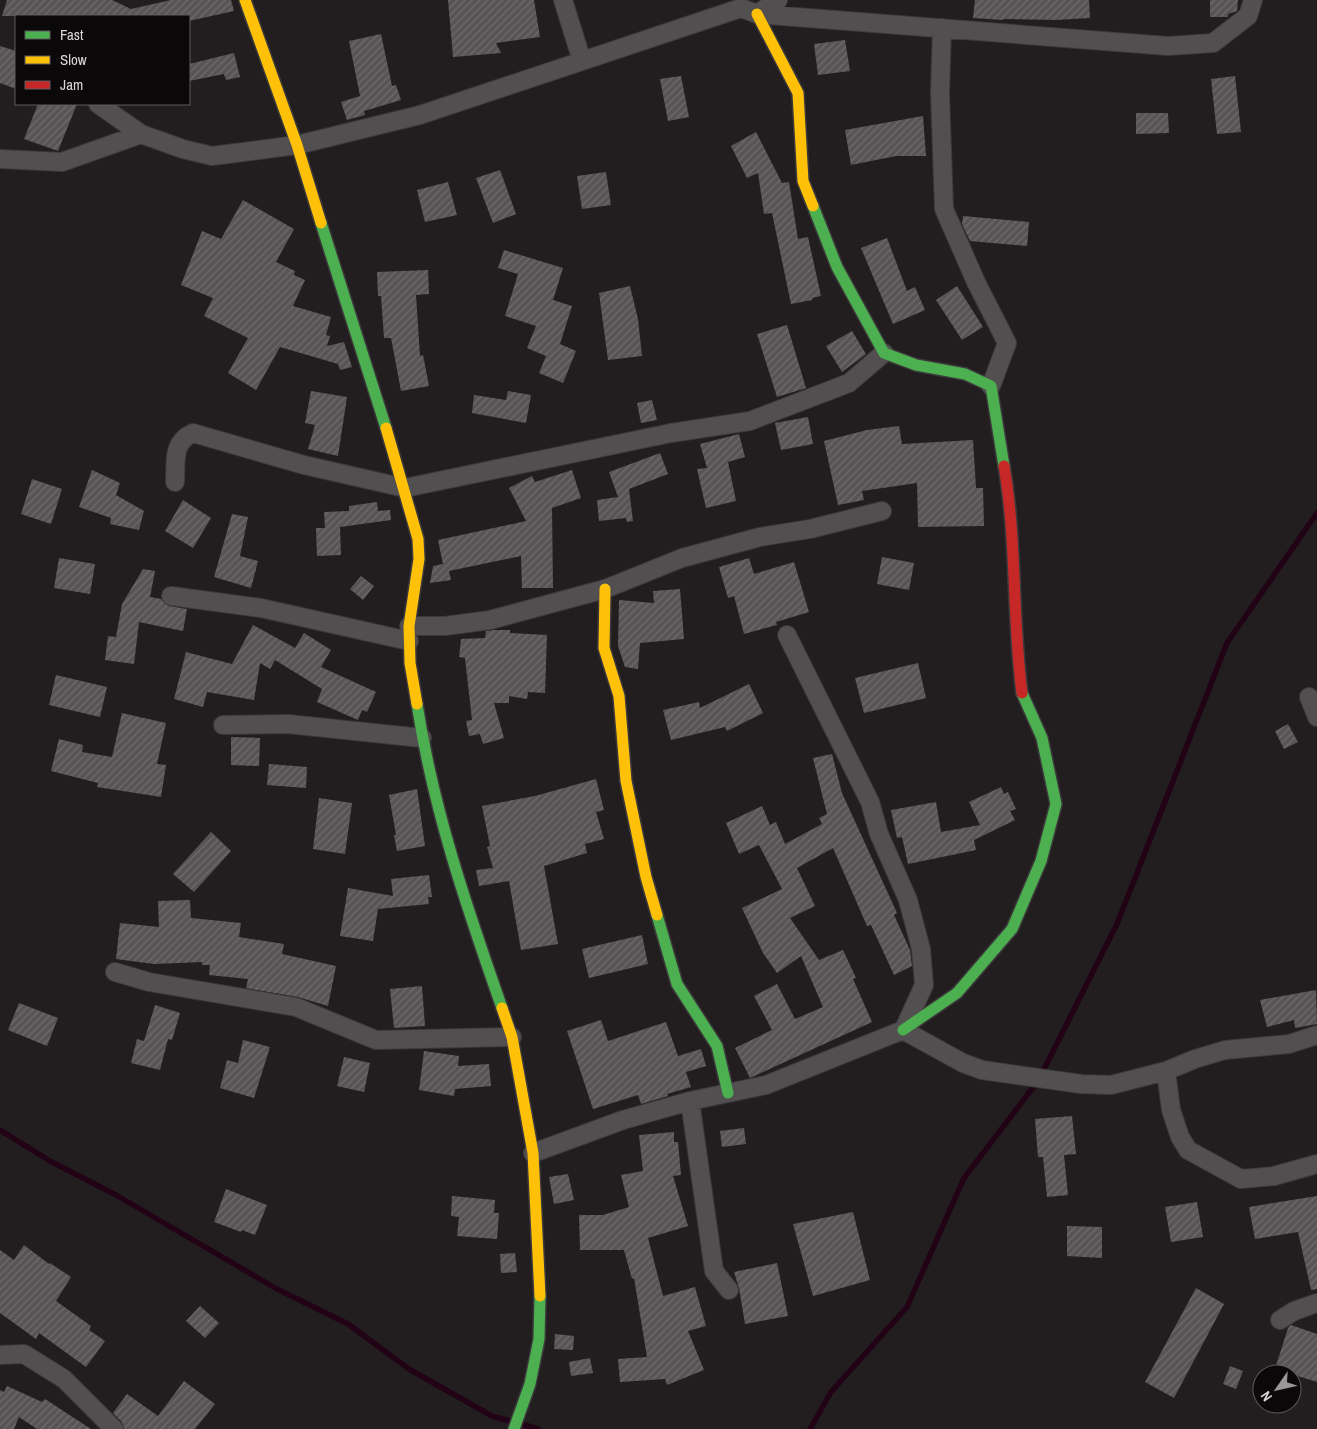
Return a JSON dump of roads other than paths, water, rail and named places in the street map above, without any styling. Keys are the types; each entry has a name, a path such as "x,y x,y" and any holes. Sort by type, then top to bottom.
{"street":[{"path":"245,0 297,145 405,488 418,539 419,559 409,633 410,663 422,738 450,855 512,1037 533,1153 540,1283 539,1339 530,1384 514,1429"},
{"path":"563,0 582,61"},
{"path":"99,105 141,134 184,149 212,156 297,145 420,115 741,8 768,5 942,28 1168,46 1213,43 1248,16 1253,0"},
{"path":"768,5 798,93 803,181 837,267 884,353 916,365 965,374 992,386"},
{"path":"533,1153 623,1120 690,1101 766,1085 903,1030 958,993 1012,928 1041,861 1056,804 1042,738 1022,695 1016,647 1009,495 992,386 1007,343 976,282 944,209 940,93 942,28"},
{"path":"0,159 62,162 141,134"},
{"path":"175,482 178,445 183,438 193,433 304,465 405,488 671,433 750,421 849,383 884,353"},
{"path":"171,596 261,608 409,633 490,620 605,588 682,558 760,538 810,529 882,511"},
{"path":"605,588 604,648 619,696 626,781 646,877 677,984 717,1046 728,1093"},
{"path":"787,635 870,802 879,834 908,900 921,949 924,984 903,1030"},
{"path":"1310,697 1317,717"},
{"path":"222,725 288,724 422,738"},
{"path":"115,972 149,982 296,1007 376,1040 512,1037"},
{"path":"903,1030 963,1064 982,1070 1081,1084 1111,1085 1166,1071 1194,1059 1225,1050 1289,1044 1316,1037"},
{"path":"1166,1071 1171,1110 1180,1137 1188,1150 1241,1179 1274,1176 1317,1164"},
{"path":"690,1101 714,1271 729,1290"},
{"path":"1280,1320 1294,1311 1317,1304"},
{"path":"0,1355 24,1354 64,1379 114,1429"}],"waterway":[{"path":"810,1429 831,1392 907,1307 964,1178 1038,1081 1117,924 1227,643 1317,513"},
{"path":"0,1130 50,1161 116,1195 277,1289 348,1324 409,1369 492,1416 509,1421"},
{"path":"521,1424 538,1429"}]}
